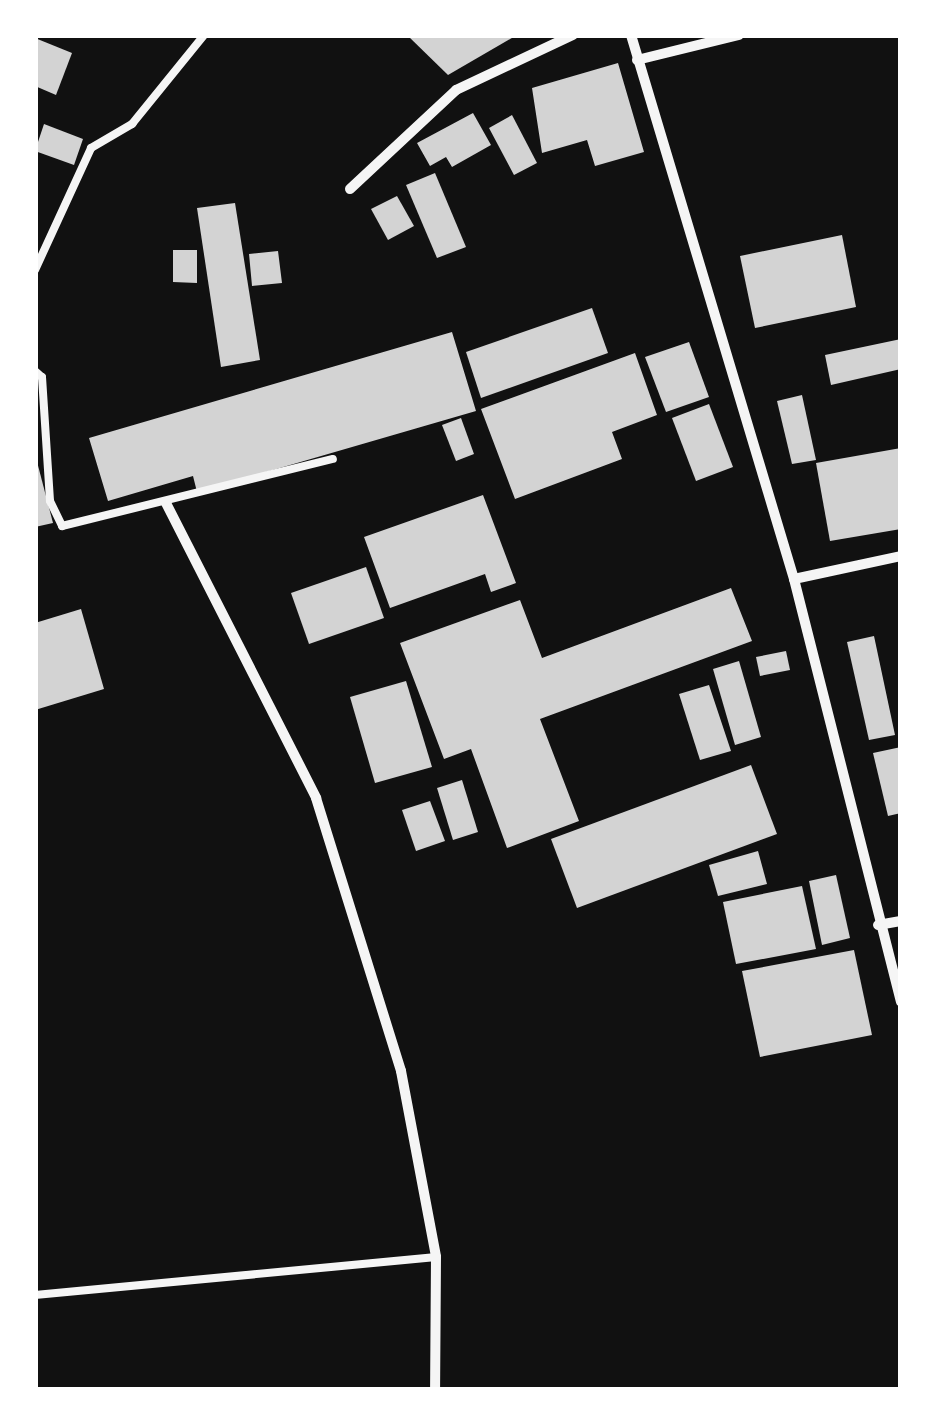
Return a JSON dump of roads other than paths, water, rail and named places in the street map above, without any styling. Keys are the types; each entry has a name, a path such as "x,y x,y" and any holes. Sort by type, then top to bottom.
{"street":[{"path":"350,189 456,90 572,35"},
{"path":"631,35 794,579 878,925 901,1002"},
{"path":"637,60 739,35"},
{"path":"166,504 316,798 402,1071 436,1257 435,1390"},
{"path":"794,579 901,556"},
{"path":"878,925 901,921"}],"lane":[{"path":"35,270 91,148 132,124 204,35"},
{"path":"35,370 42,377 50,501 62,526 166,504 333,459"},
{"path":"35,1295 436,1257"}]}
